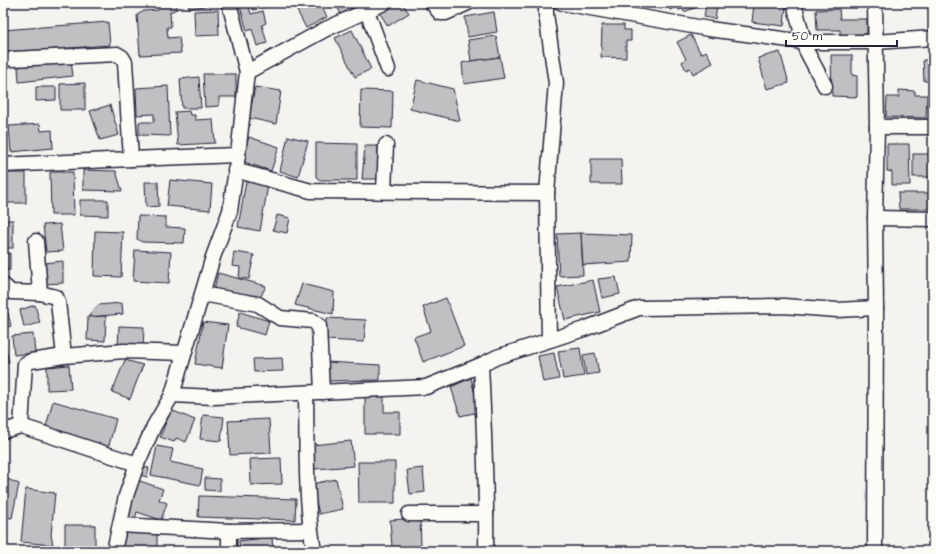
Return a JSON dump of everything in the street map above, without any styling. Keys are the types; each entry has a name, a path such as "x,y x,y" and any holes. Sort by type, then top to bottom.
{"street":[{"path":"114,551 126,496 137,464 154,426 172,395 213,257 230,211 238,155 246,72 228,3"},
{"path":"246,72 326,29 384,3"},
{"path":"432,3 440,13 446,13 468,3"},
{"path":"546,3 546,14 556,83 547,193 549,340"},
{"path":"562,3 709,29 804,42 875,42 933,38"},
{"path":"794,3 806,50 825,86"},
{"path":"875,3 877,127 875,218 875,551"},
{"path":"367,11 388,69"},
{"path":"12,59 117,54 122,57 125,62 130,159"},
{"path":"877,127 933,127"},
{"path":"384,191 386,145"},
{"path":"3,164 238,155"},
{"path":"235,170 311,191 547,193"},
{"path":"875,218 933,219"},
{"path":"36,241 40,292"},
{"path":"3,285 11,292 40,292 56,297 58,302 64,356"},
{"path":"202,294 258,304 280,318 313,321 319,326 322,392"},
{"path":"172,395 214,398 426,387 497,357 584,329 639,308 784,306 837,310 876,308"},
{"path":"21,426 25,364 31,361 64,356 124,351 184,353"},
{"path":"481,365 486,551"},
{"path":"306,393 310,530 314,551"},
{"path":"3,431 21,426 137,464"},
{"path":"409,514 486,514"},
{"path":"120,525 229,531 310,530"},
{"path":"229,531 229,551"}],"building":[{"path":"159,3 176,3 177,9 170,12 171,27 167,27 168,38 179,37 181,53 140,55 137,15 144,11 159,10"},
{"path":"188,3 214,3 214,5 189,8"},
{"path":"239,3 248,3 251,14 263,11 266,23 262,25 267,43 257,46 252,29 247,31"},
{"path":"251,3 267,3 268,6 253,10"},
{"path":"293,3 320,3 327,17 306,28"},
{"path":"335,3 352,3 354,7 341,14"},
{"path":"393,3 402,3 409,13 388,26 379,12"},
{"path":"668,3 705,4 684,12 683,9 679,10 677,7 670,10"},
{"path":"754,3 786,3 784,26 752,22"},
{"path":"706,4 717,6 715,19 704,17"},
{"path":"839,9 840,19 867,19 867,34 840,35 840,30 817,30 816,10"},
{"path":"218,10 219,35 195,36 194,11"},
{"path":"494,12 497,32 468,37 465,17"},
{"path":"108,22 110,45 3,53 3,30"},
{"path":"602,25 624,25 624,30 631,30 631,41 626,41 626,58 601,57"},
{"path":"352,30 371,69 355,77 335,38"},
{"path":"691,35 701,54 706,51 713,63 693,74 690,68 686,70 682,62 686,59 677,42"},
{"path":"496,36 500,57 471,61 468,40"},
{"path":"780,52 789,83 767,89 758,58"},
{"path":"831,55 852,55 852,75 857,76 857,97 832,96"},
{"path":"500,57 504,78 464,84 462,63"},
{"path":"923,60 933,60 933,81 924,81"},
{"path":"71,61 73,76 19,82 18,67"},
{"path":"203,74 236,74 236,97 219,97 219,106 205,107"},
{"path":"199,77 201,108 182,108 180,79"},
{"path":"417,80 453,89 460,121 410,109"},
{"path":"85,83 85,110 60,110 60,84"},
{"path":"168,86 170,136 139,135 139,122 154,122 154,114 137,115 136,88"},
{"path":"36,87 56,87 56,100 36,101"},
{"path":"255,87 281,91 276,124 249,118"},
{"path":"361,90 393,91 392,128 360,127"},
{"path":"899,90 915,91 915,95 927,95 926,118 886,117 887,97 899,97"},
{"path":"110,105 119,135 100,140 90,111"},
{"path":"189,111 190,115 195,115 195,120 213,119 215,143 178,145 175,112"},
{"path":"40,124 41,131 52,130 53,148 11,152 9,126"},
{"path":"288,136 308,141 298,177 280,171"},
{"path":"249,137 279,147 271,171 241,161"},
{"path":"316,143 357,144 357,180 320,180 316,177"},
{"path":"887,144 909,144 910,185 892,185 892,172 887,171"},
{"path":"365,146 378,146 378,179 362,179"},
{"path":"913,154 933,154 933,177 913,177"},
{"path":"591,159 621,159 622,184 591,184"},
{"path":"83,170 116,171 122,191 83,190"},
{"path":"50,172 73,172 74,215 51,215"},
{"path":"3,173 26,173 26,203 3,203"},
{"path":"170,180 212,184 210,210 167,206"},
{"path":"246,181 268,185 260,231 238,227"},
{"path":"145,182 158,182 159,206 146,207"},
{"path":"898,193 933,193 933,209 899,209"},
{"path":"80,200 108,200 108,216 80,215"},
{"path":"277,215 290,218 287,233 273,230"},
{"path":"138,216 166,217 166,227 185,228 184,243 142,242 137,239"},
{"path":"3,220 13,220 13,248 3,248"},
{"path":"60,224 63,251 46,252 43,225"},
{"path":"95,231 123,232 121,277 94,276"},
{"path":"581,233 583,275 559,276 557,234"},
{"path":"581,233 632,235 631,262 583,265"},
{"path":"135,250 171,252 169,283 133,281"},
{"path":"234,252 254,255 249,279 239,278 240,267 232,266"},
{"path":"3,253 10,253 10,270 3,270"},
{"path":"63,261 63,283 44,284 44,263"},
{"path":"218,273 266,286 259,300 214,289"},
{"path":"616,277 620,294 602,298 598,279"},
{"path":"593,280 600,312 565,320 557,287"},
{"path":"302,284 334,292 333,314 295,305"},
{"path":"446,298 464,346 423,362 414,337 431,331 423,307"},
{"path":"122,303 123,314 88,317 98,305"},
{"path":"35,305 40,323 24,327 20,310"},
{"path":"240,312 269,321 265,335 236,327"},
{"path":"8,313 11,326 3,328 3,314"},
{"path":"106,316 105,341 87,340 88,317"},
{"path":"327,318 366,320 364,342 325,340"},
{"path":"203,322 228,325 222,368 195,364"},
{"path":"119,326 144,327 143,348 118,347"},
{"path":"33,334 35,353 14,355 12,336"},
{"path":"3,343 9,362 3,363"},
{"path":"580,348 584,376 563,379 558,351"},
{"path":"554,353 559,379 543,382 538,356"},
{"path":"595,353 599,373 586,375 583,355"},
{"path":"282,358 283,371 254,372 253,359"},
{"path":"125,360 143,365 130,399 112,392"},
{"path":"326,362 380,365 380,380 327,381"},
{"path":"69,365 71,389 47,390 47,367"},
{"path":"471,378 479,412 460,416 451,387"},
{"path":"365,393 384,393 384,412 400,412 400,434 365,434"},
{"path":"53,401 116,419 108,449 45,430"},
{"path":"171,410 195,420 186,442 176,438 174,442 160,437"},
{"path":"203,415 224,417 221,441 200,439"},
{"path":"269,419 271,453 230,455 228,421"},
{"path":"351,441 354,466 314,469 312,445"},
{"path":"157,446 173,449 170,462 203,469 200,485 151,475"},
{"path":"281,458 282,484 251,485 250,459"},
{"path":"358,462 395,462 395,503 359,503"},
{"path":"141,467 149,468 147,477 140,475"},
{"path":"423,468 425,492 410,494 407,470"},
{"path":"3,477 19,484 12,518 3,517"},
{"path":"205,478 220,479 220,491 205,490"},
{"path":"336,479 343,509 319,514 312,484"},
{"path":"137,480 163,489 159,500 167,503 161,520 137,512 135,519 126,516"},
{"path":"26,489 55,493 51,535 53,545 21,542"},
{"path":"199,496 296,499 295,520 198,517"},
{"path":"420,518 421,546 392,547 390,520"},
{"path":"65,525 95,525 95,551 65,551"},
{"path":"121,529 157,529 157,551 121,551"},
{"path":"272,537 273,551 240,551 239,541"}]}
